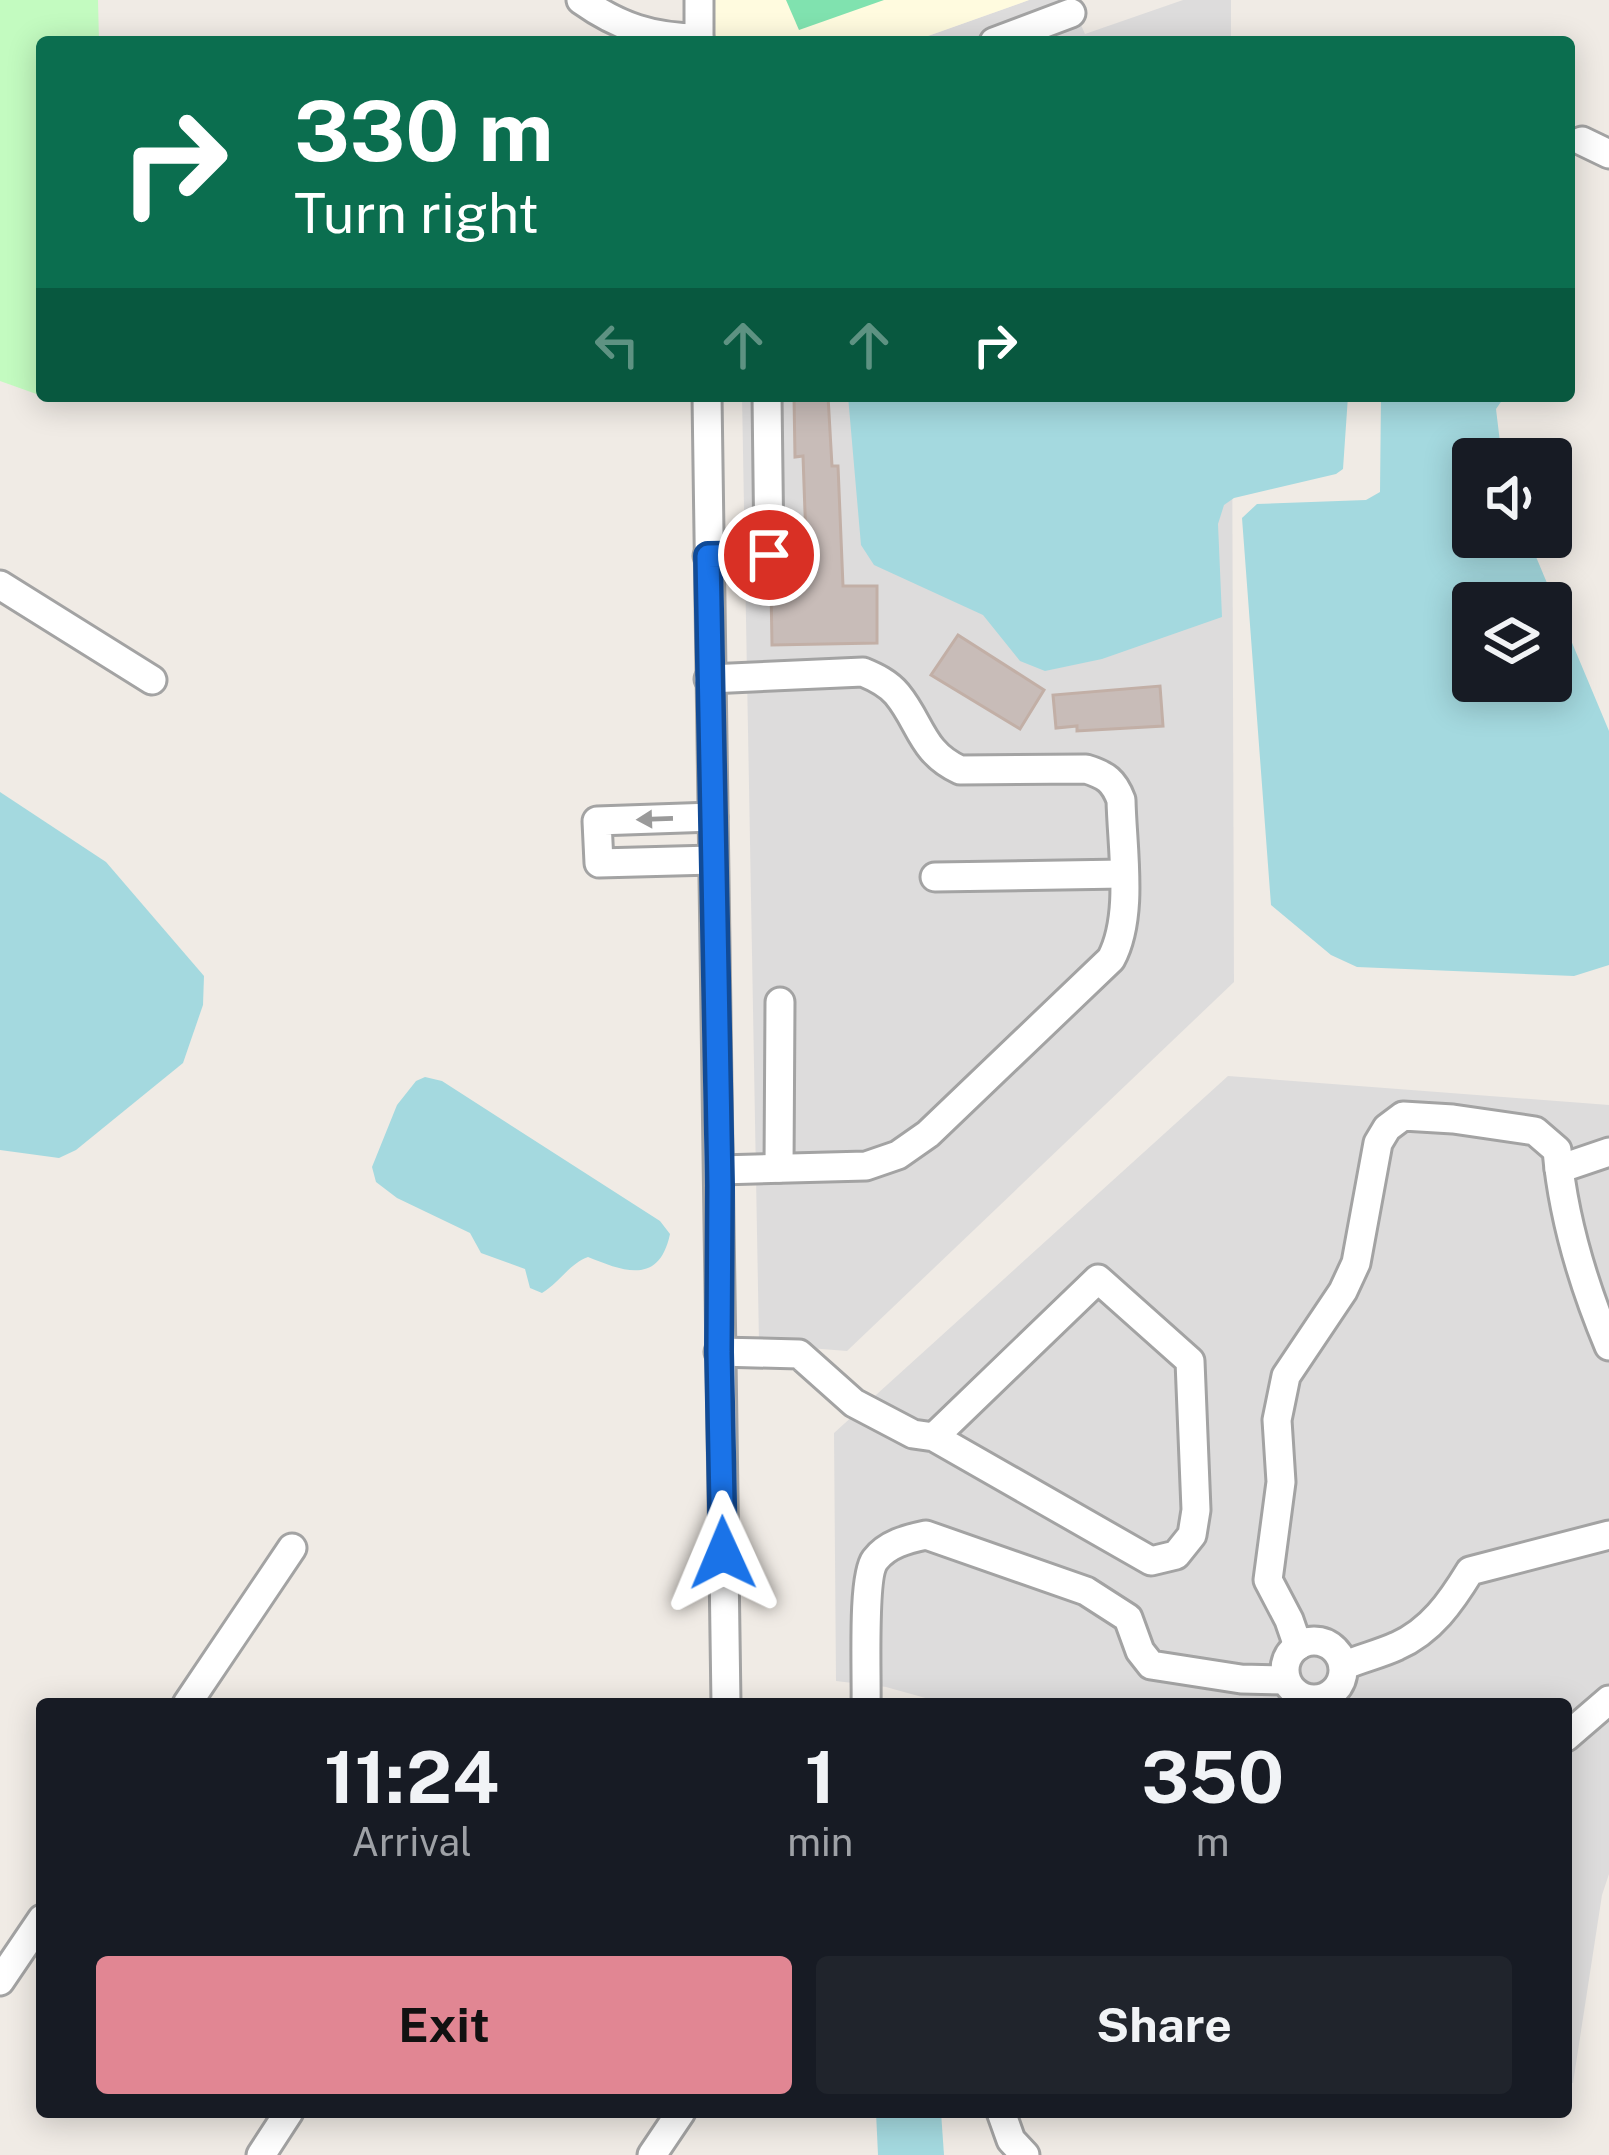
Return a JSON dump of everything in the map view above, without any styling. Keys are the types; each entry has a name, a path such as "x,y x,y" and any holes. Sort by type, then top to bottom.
{"street":[{"path":"581,0 613,20 657,36"},
{"path":"699,0 699,36"},
{"path":"1010,36 1071,13"},
{"path":"1582,141 1609,154"},
{"path":"707,402 726,1698"},
{"path":"708,556 769,555 767,402"},
{"path":"0,585 152,680"},
{"path":"710,679 863,672 897,694 930,749 960,770 1086,769 1103,774 1120,800 1124,915 1120,942 1111,958 928,1134 898,1155 866,1166 720,1170"},
{"path":"713,817 597,820 599,863 713,860"},
{"path":"934,877 1123,874"},
{"path":"779,1168 780,1002"},
{"path":"1298,1646 1268,1580 1281,1482 1277,1420 1286,1376 1343,1291 1356,1263 1378,1144 1387,1129 1403,1116 1453,1119 1534,1131 1558,1150 1561,1190 1609,1346"},
{"path":"1559,1169 1609,1152"},
{"path":"719,1352 800,1354 854,1403 913,1434 934,1437 1151,1561 1176,1555 1192,1535 1196,1510 1190,1361 1098,1279 934,1437"},
{"path":"1343,1666 1400,1645 1430,1625 1470,1571 1609,1534"},
{"path":"866,1698 866,1584 874,1561 901,1540 926,1535 1086,1591 1128,1618 1140,1651 1151,1665 1241,1679 1286,1680"},
{"path":"191,1698 292,1548"},
{"path":"1307,1698 1296,1694 1286,1680 1286,1661 1298,1646 1317,1641 1334,1649 1343,1666 1341,1683 1327,1698"},
{"path":"1572,1732 1609,1700"},
{"path":"0,1981 36,1927"},
{"path":"261,2155 285,2118"},
{"path":"652,2155 678,2118"},
{"path":"1003,2118 1011,2140 1025,2155"}],"shaded area":[{"path":"711,0 1029,0 928,36 712,36"},
{"path":"1029,0 1070,0 1085,34 1183,0 1231,0 1231,36 928,36"},
{"path":"742,402 1232,402 1234,982 847,1351 759,1344"},
{"path":"1228,1076 1609,1105 1609,1874 1573,2083 1572,1698 925,1698 836,1681 834,1433"}],"green space":[{"path":"0,0 98,0 99,36 36,36 36,394 0,381"},
{"path":"786,0 884,0 799,30"}],"water":[{"path":"849,402 1348,402 1343,469 1234,498 1224,505 1218,524 1222,617 1102,659 1045,671 1020,661 983,615 874,565 861,545"},
{"path":"1381,402 1501,402 1496,409 1499,438 1452,438 1452,558 1537,558 1547,582 1452,582 1452,702 1572,702 1572,643 1609,731 1609,965 1574,976 1357,967 1331,955 1271,905 1242,518 1257,504 1366,500 1380,492"},
{"path":"0,792 106,862 204,976 203,1005 183,1063 76,1150 59,1158 0,1150"},
{"path":"425,1077 442,1081 660,1221 670,1234 657,1262 626,1270 588,1257 542,1293 530,1288 525,1269 481,1253 470,1233 397,1198 376,1182 372,1167 397,1105"},
{"path":"876,2118 941,2118 944,2155 878,2155"}],"building":[{"path":"794,402 828,402 832,466 838,466 843,586 877,586 877,643 772,645 771,587 797,587 795,542 806,541 803,456 795,457"},
{"path":"958,635 1044,690 1020,729 931,675"},
{"path":"1160,686 1163,726 1056,728 1053,695"}],"route":[{"path":"723,1553 708,556 769,555"}]}
